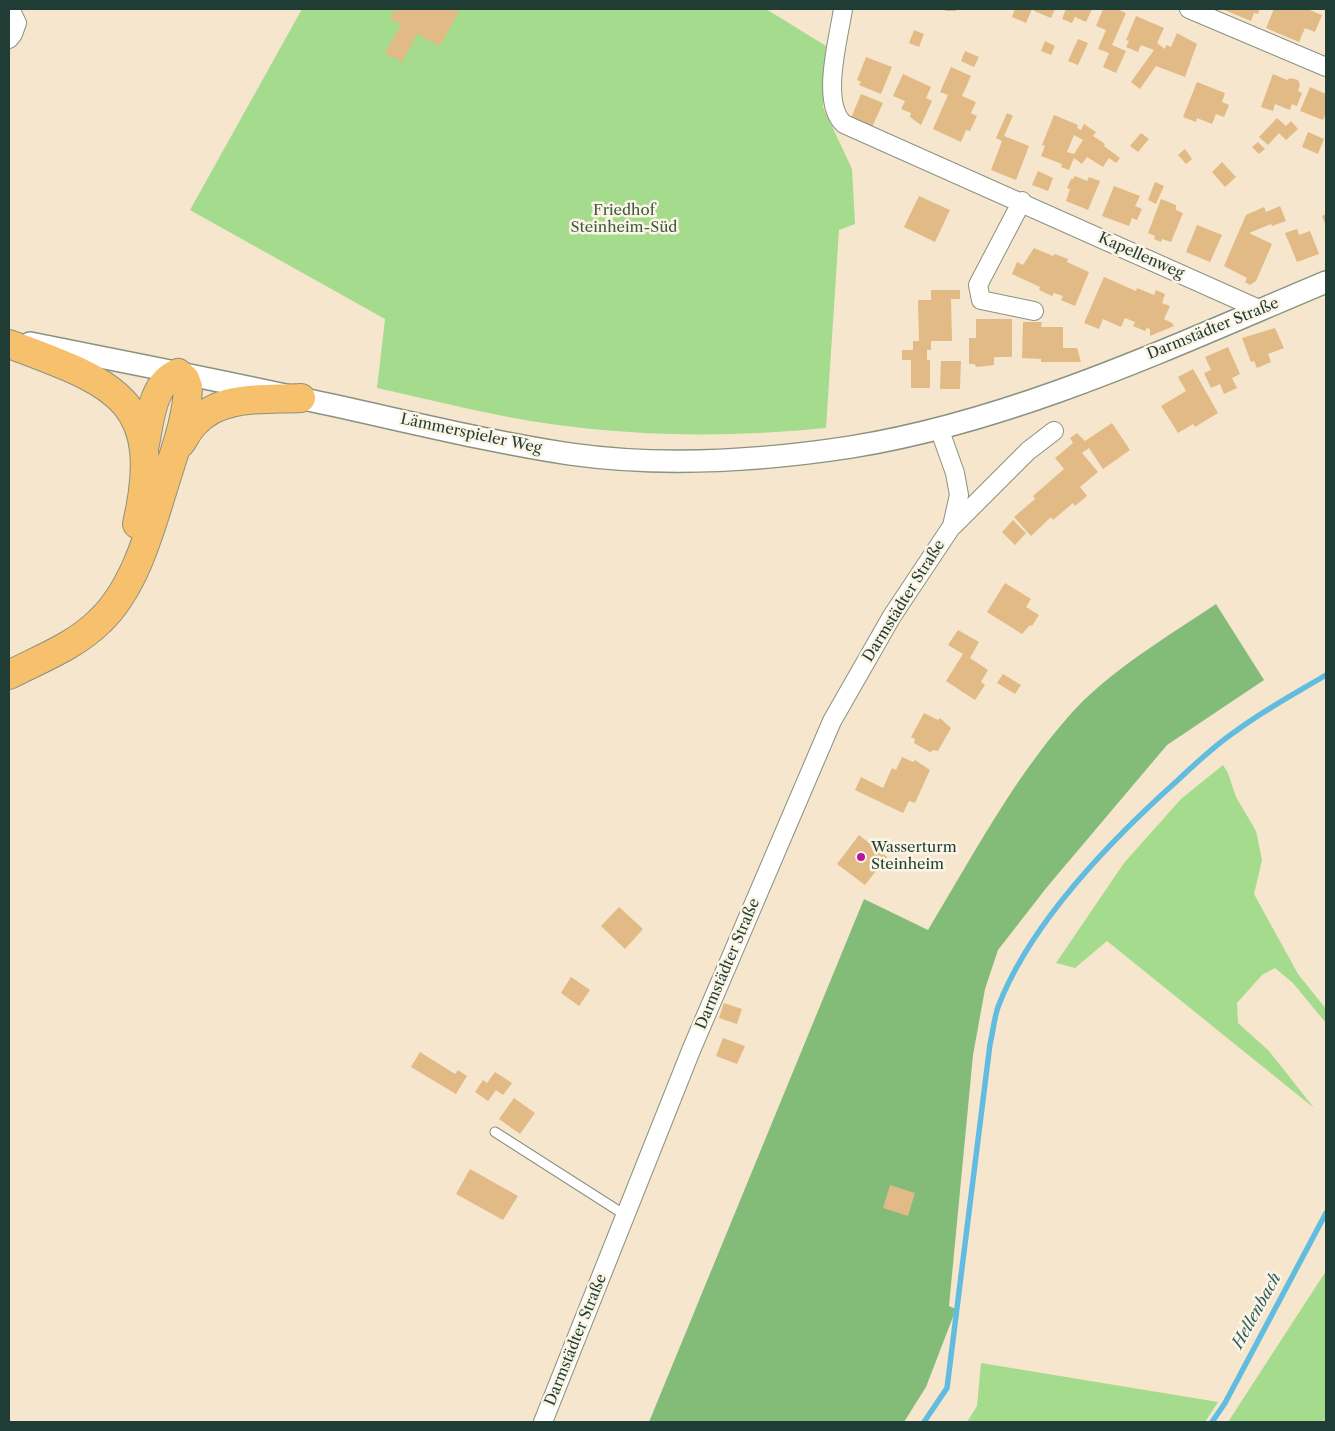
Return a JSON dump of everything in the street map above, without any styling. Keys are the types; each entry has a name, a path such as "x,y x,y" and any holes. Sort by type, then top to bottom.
{"highway":[{"path":"9,344 68,366 114,391 130,410 144,444"},
{"path":"9,652 33,649 66,634 95,612 114,584 129,552 142,503 144,444 154,405 162,384 170,376 178,373 185,379 188,387 176,451 151,528 135,566 114,606 88,633 9,675"},
{"path":"176,451 194,424 215,408 227,403 301,398"}],"street":[{"path":"9,39 17,23 10,9"},
{"name":"Kapellenweg","path":"843,9 833,77 833,105 838,119 856,131 1022,201 1261,310"},
{"path":"1190,9 1326,67"},
{"path":"1022,201 978,285 981,300 1034,311"},
{"name":"Darmstädter Straße","path":"952,526 959,495 954,473 939,428 1055,392 1326,282"},
{"name":"Lämmerspieler Weg","path":"9,338 528,446 620,459 716,459 804,453 860,445 939,428"},
{"name":"Darmstädter Straße","path":"542,1422 692,1048 832,721 892,616 952,526 1028,451 1054,431"}],"lane":[{"path":"496,1132 625,1215"}],"green space":[{"name":"Friedhof Steinheim-Süd","path":"302,9 766,9 826,46 823,107 852,169 855,224 839,230 826,428 725,434 625,432 512,418 377,388 385,319 190,210"},
{"path":"1216,604 1264,680 1167,745 1047,887 998,950 985,989 973,1055 949,1306 956,1309 926,1387 904,1422 649,1422 864,899 928,930 1011,793 1068,717 1119,670"},
{"path":"1223,765 1228,773 1236,797 1256,831 1262,860 1254,894 1298,974 1326,1009 1326,1023 1293,983 1275,968 1262,975 1237,1003 1238,1023 1269,1051 1314,1108 1107,941 1075,968 1056,963 1124,863 1181,799"},
{"path":"1326,1271 1326,1422 1228,1422"},
{"path":"981,1363 1218,1402 1205,1422 967,1422 977,1406"}],"building":[{"path":"395,9 460,9 440,46 417,34 402,62 385,53 401,25 390,18"},
{"path":"945,9 956,9 956,11 945,11"},
{"path":"1015,9 1032,9 1026,23 1012,17"},
{"path":"1035,9 1055,9 1051,18 1034,11"},
{"path":"1066,9 1092,9 1086,22 1075,17 1072,23 1062,19"},
{"path":"1103,9 1117,9 1126,13 1112,45 1126,51 1116,73 1103,67 1109,53 1098,49 1106,30 1096,26"},
{"path":"1222,9 1260,9 1258,14 1254,13 1251,21"},
{"path":"1274,9 1307,9 1322,15 1315,32 1305,28 1299,42 1266,28"},
{"path":"1136,16 1164,28 1157,43 1165,49 1166,45 1171,47 1177,33 1197,44 1185,77 1156,66 1140,89 1131,82 1154,50 1141,45 1138,52 1126,47 1129,41 1126,40"},
{"path":"914,30 924,34 919,47 909,43"},
{"path":"1078,39 1088,43 1078,65 1068,61"},
{"path":"1045,41 1055,46 1051,55 1041,51"},
{"path":"965,51 979,57 974,67 961,61"},
{"path":"866,57 892,67 881,94 859,85 861,82 857,80"},
{"path":"951,67 971,76 962,96 976,102 971,113 977,116 970,131 966,130 961,142 933,129 948,95 940,92"},
{"path":"903,74 931,87 926,98 932,101 921,125 910,117 911,113 901,109 905,101 893,96"},
{"path":"1273,74 1287,80 1290,78 1298,80 1300,85 1298,91 1302,93 1297,106 1292,104 1290,110 1275,104 1273,111 1261,107"},
{"path":"1197,82 1225,93 1222,102 1229,105 1224,117 1216,114 1212,124 1197,118 1196,122 1183,117"},
{"path":"1310,87 1326,94 1326,113 1323,120 1300,111"},
{"path":"861,94 883,103 872,127 851,118"},
{"path":"1007,113 1013,116 1004,136 1029,146 1016,180 991,170 1002,141 996,138"},
{"path":"1054,115 1078,125 1077,128 1081,130 1084,124 1096,132 1093,136 1120,158 1116,163 1109,158 1103,167 1087,157 1082,164 1074,158 1069,170 1061,167 1062,164 1041,156 1045,146 1042,145","holes":["1074,135 1083,140 1074,154 1067,152"]},
{"path":"1277,118 1286,126 1291,121 1298,129 1286,140 1279,133 1268,145 1259,137"},
{"path":"1308,132 1324,139 1318,154 1302,147"},
{"path":"1141,133 1149,139 1138,152 1130,146"},
{"path":"1258,142 1265,149 1259,154 1252,147"},
{"path":"1185,149 1192,159 1186,164 1178,155"},
{"path":"1222,162 1236,177 1225,187 1212,172"},
{"path":"1038,171 1053,178 1048,191 1032,185"},
{"path":"1075,176 1087,181 1089,177 1100,181 1088,210 1066,201 1070,189 1067,188 1071,179"},
{"path":"1155,182 1164,186 1156,204 1148,200"},
{"path":"1114,186 1140,196 1135,206 1142,209 1137,220 1132,218 1129,226 1102,216"},
{"path":"919,196 950,210 935,242 904,227"},
{"path":"1161,199 1176,205 1176,210 1183,213 1171,242 1162,239 1161,242 1154,239 1155,236 1148,233"},
{"path":"1280,206 1286,221 1272,226 1271,224 1249,233 1272,244 1256,281 1250,285 1245,282 1247,278 1224,266 1246,215 1264,207 1266,212"},
{"path":"1326,214 1326,226 1322,216"},
{"path":"1197,225 1222,235 1210,262 1186,252"},
{"path":"1297,229 1299,235 1310,231 1319,254 1297,262 1285,233"},
{"path":"1034,248 1053,256 1055,254 1068,259 1067,262 1089,272 1075,306 1061,300 1063,296 1054,293 1052,296 1039,290 1040,287 1012,274 1017,262 1023,265"},
{"path":"1104,277 1136,291 1137,288 1154,295 1156,290 1165,294 1162,303 1170,306 1164,319 1174,326 1150,336 1150,329 1147,328 1145,331 1133,326 1135,322 1125,318 1121,327 1103,319 1099,329 1084,323"},
{"path":"931,290 960,290 960,299 951,299 952,341 931,341 931,350 927,350 927,360 930,360 930,388 911,388 911,360 902,360 902,350 913,350 913,341 919,341 918,300 931,300"},
{"path":"976,319 1012,319 1012,357 994,357 994,365 977,367 974,364 969,364 969,338 976,338"},
{"path":"1023,322 1042,322 1041,327 1063,327 1063,348 1077,348 1081,362 1041,362 1041,359 1022,358"},
{"path":"1275,328 1284,348 1268,354 1271,362 1257,368 1254,361 1251,362 1242,338"},
{"path":"1228,347 1240,374 1232,378 1237,388 1224,394 1220,384 1211,388 1204,373 1211,370 1205,357"},
{"path":"941,361 961,361 960,389 940,389"},
{"path":"1193,369 1218,413 1195,427 1193,424 1178,433 1161,406 1186,391 1178,377"},
{"path":"1112,423 1130,450 1103,469 1089,448 1082,453 1098,472 1080,487 1087,496 1075,506 1073,503 1053,520 1051,517 1031,536 1014,517 1035,499 1033,496 1064,469 1055,458 1073,443 1070,438 1077,433 1085,441"},
{"path":"1013,520 1026,533 1015,545 1002,532"},
{"path":"1005,583 1031,599 1026,607 1039,615 1032,626 1030,625 1022,634 987,612"},
{"path":"958,630 979,642 970,658 988,670 981,682 985,685 975,700 946,681 963,654 948,645"},
{"path":"1003,674 1021,685 1015,694 997,683"},
{"path":"924,713 938,720 940,718 951,728 938,751 930,752 914,743 915,739 911,737"},
{"path":"902,757 913,762 915,760 930,770 915,803 909,801 903,813 855,790 861,777 883,788 892,768 896,770"},
{"path":"859,835 887,857 865,885 837,864"},
{"path":"619,907 643,929 625,949 601,926"},
{"path":"571,977 590,990 579,1006 561,993"},
{"path":"724,1003 742,1009 737,1024 719,1018"},
{"path":"723,1038 745,1046 737,1064 716,1056"},
{"path":"420,1052 455,1074 458,1070 467,1076 456,1094 411,1067"},
{"path":"495,1072 512,1083 503,1095 496,1090 488,1101 475,1092 483,1080 487,1083"},
{"path":"514,1098 535,1113 520,1134 499,1119"},
{"path":"470,1169 518,1196 503,1220 456,1194"},
{"path":"890,1185 915,1193 908,1216 883,1208"}],"waterway":[{"path":"924,1422 947,1388 990,1044 995,1016 1012,976 1030,944 1075,884 1153,803 1228,736 1326,675"},
{"name":"Hellenbach","path":"1212,1422 1225,1403 1326,1213"}],"place":[{"name":"Wasserturm Steinheim","path":"861,857"}]}
